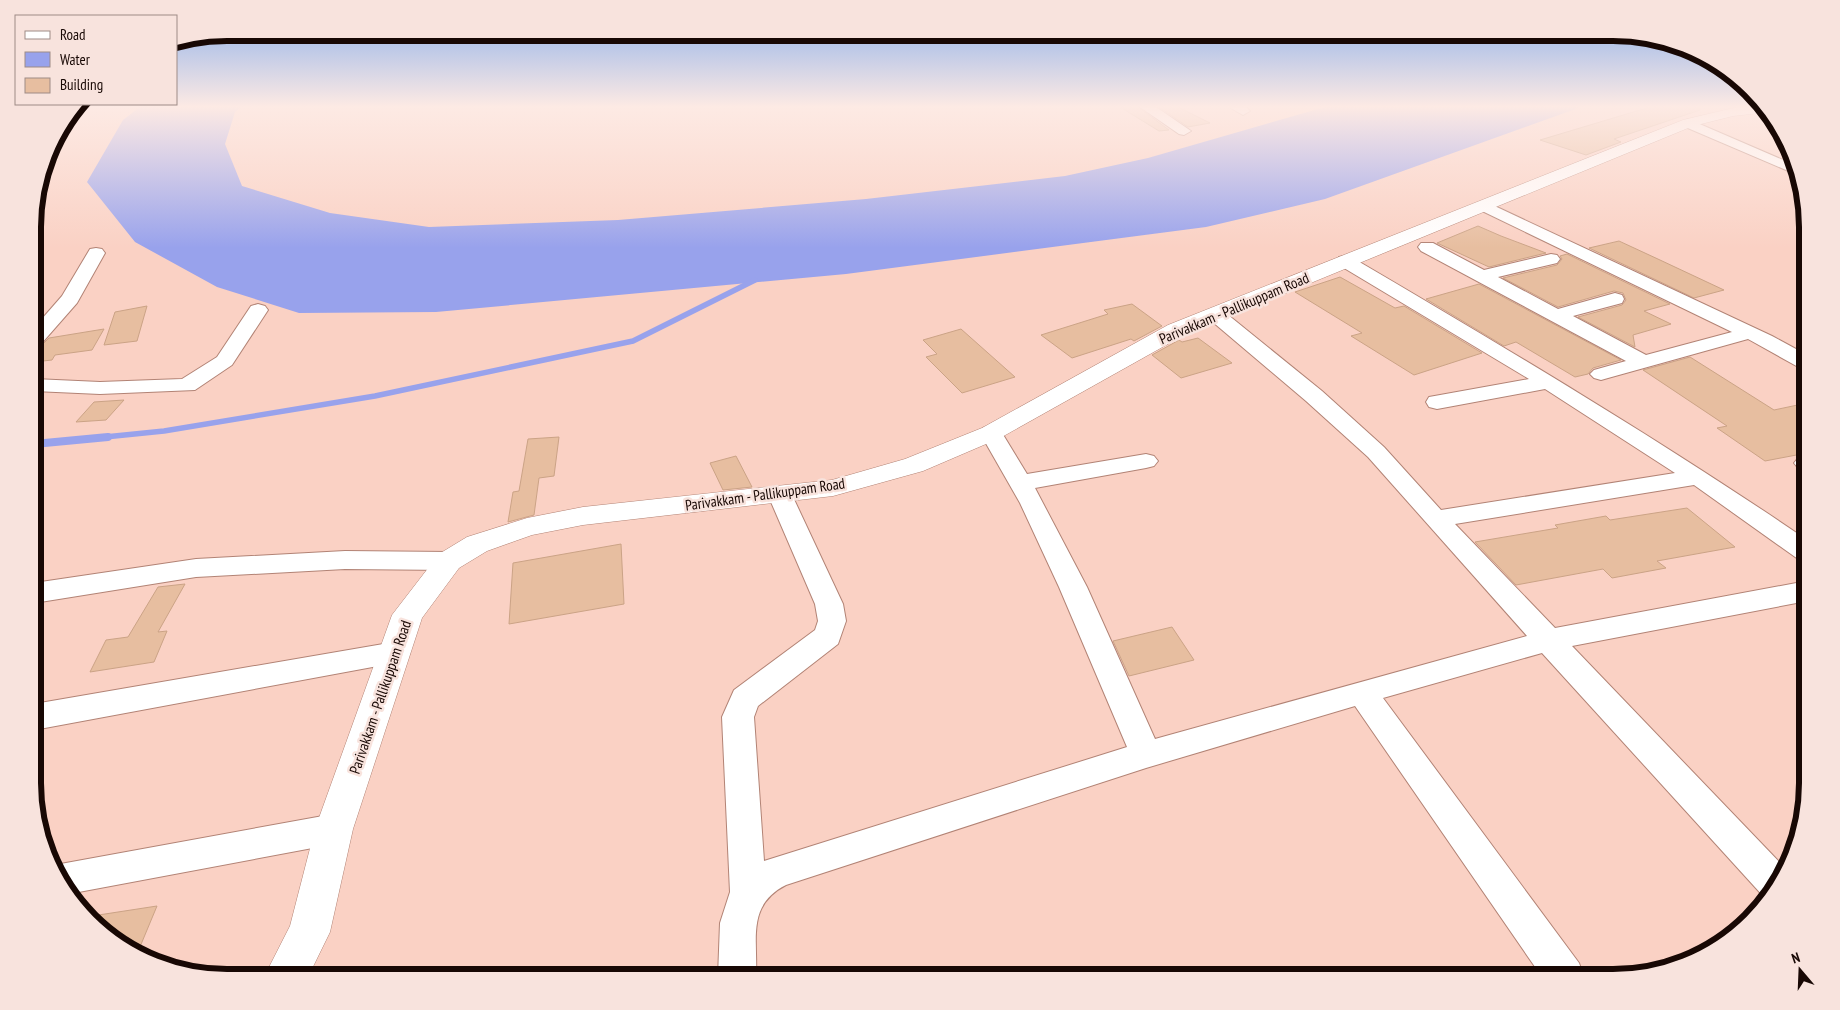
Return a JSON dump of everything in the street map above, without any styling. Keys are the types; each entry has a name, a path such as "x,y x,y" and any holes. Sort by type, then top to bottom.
{"street":[{"name":"Parivakkam - Pallikuppam Road","path":"290,969 309,932 334,829 408,615 449,561 477,544 527,527 583,516 832,488 914,465 991,433 1176,330 1611,154"},
{"path":"1759,154 1789,168"},
{"path":"1484,206 1749,333 1799,360"},
{"path":"1427,247 1644,362"},
{"path":"41,332 70,299 96,254"},
{"path":"1482,276 1551,259"},
{"path":"1346,262 1549,382 1698,476 1799,547"},
{"path":"1556,315 1615,299"},
{"path":"41,385 100,388 187,385 225,361 258,310"},
{"path":"1215,314 1314,396 1376,452 1435,520 1773,878"},
{"path":"1601,374 1749,333"},
{"path":"1437,402 1549,382"},
{"path":"991,433 1020,483 1073,587 1146,755"},
{"path":"1020,483 1146,461"},
{"path":"1435,520 1698,476"},
{"path":"737,969 741,912 748,894 738,717 746,699 828,636 832,621 829,604 780,495"},
{"path":"41,592 196,568 345,560 449,561"},
{"path":"748,894 766,877 791,866 1146,755 1362,692 1550,640 1799,593"},
{"path":"41,716 395,653"},
{"path":"1362,692 1559,969"},
{"path":"67,878 334,829"}],"water":[{"path":"103,154 229,154 242,186 330,213 429,227 618,220 866,199 1065,176 1161,154 1450,154 1325,199 1206,227 846,274 436,312 299,313 217,287 135,242 87,182"}],"building":[{"path":"1478,226 1546,253 1489,267 1437,243"},
{"path":"1619,241 1724,290 1694,298 1589,248"},
{"path":"1567,254 1670,304 1644,311 1671,324 1633,335 1635,347 1578,317 1622,305 1626,300 1623,293 1614,291 1558,307 1503,278 1557,265 1562,259 1560,256"},
{"path":"1340,277 1395,308 1404,306 1482,353 1414,375 1351,336 1362,333 1295,292"},
{"path":"1479,284 1621,360 1593,368 1588,374 1575,377 1516,342 1504,346 1426,299"},
{"path":"1132,304 1162,326 1134,341 1131,339 1072,358 1041,335 1108,314 1104,310"},
{"path":"147,306 137,341 104,345 115,312"},
{"path":"104,329 92,350 55,355 52,360 41,361 41,345 49,338"},
{"path":"961,329 1015,377 962,393 926,357 937,354 923,340"},
{"path":"1198,338 1232,363 1181,378 1152,355 1179,340 1182,342"},
{"path":"1690,357 1774,410 1799,405 1799,455 1765,461 1717,428 1727,426 1643,370"},
{"path":"124,400 106,420 76,422 94,402"},
{"path":"559,437 554,476 539,478 534,515 508,522 513,492 519,491 528,439"},
{"path":"736,456 752,487 723,490 710,463"},
{"path":"1687,508 1735,547 1657,561 1666,568 1612,578 1603,569 1516,585 1475,542 1558,528 1555,525 1606,516 1610,520"},
{"path":"621,544 624,604 509,624 513,563"},
{"path":"185,584 158,632 167,631 154,662 90,672 106,640 128,637 158,587"},
{"path":"1172,627 1194,660 1129,676 1113,641"},
{"path":"157,906 140,947 104,923 97,915"}],"waterway":[{"path":"95,438 164,431 375,396 633,341 755,280"},
{"path":"41,443 108,437"}]}
